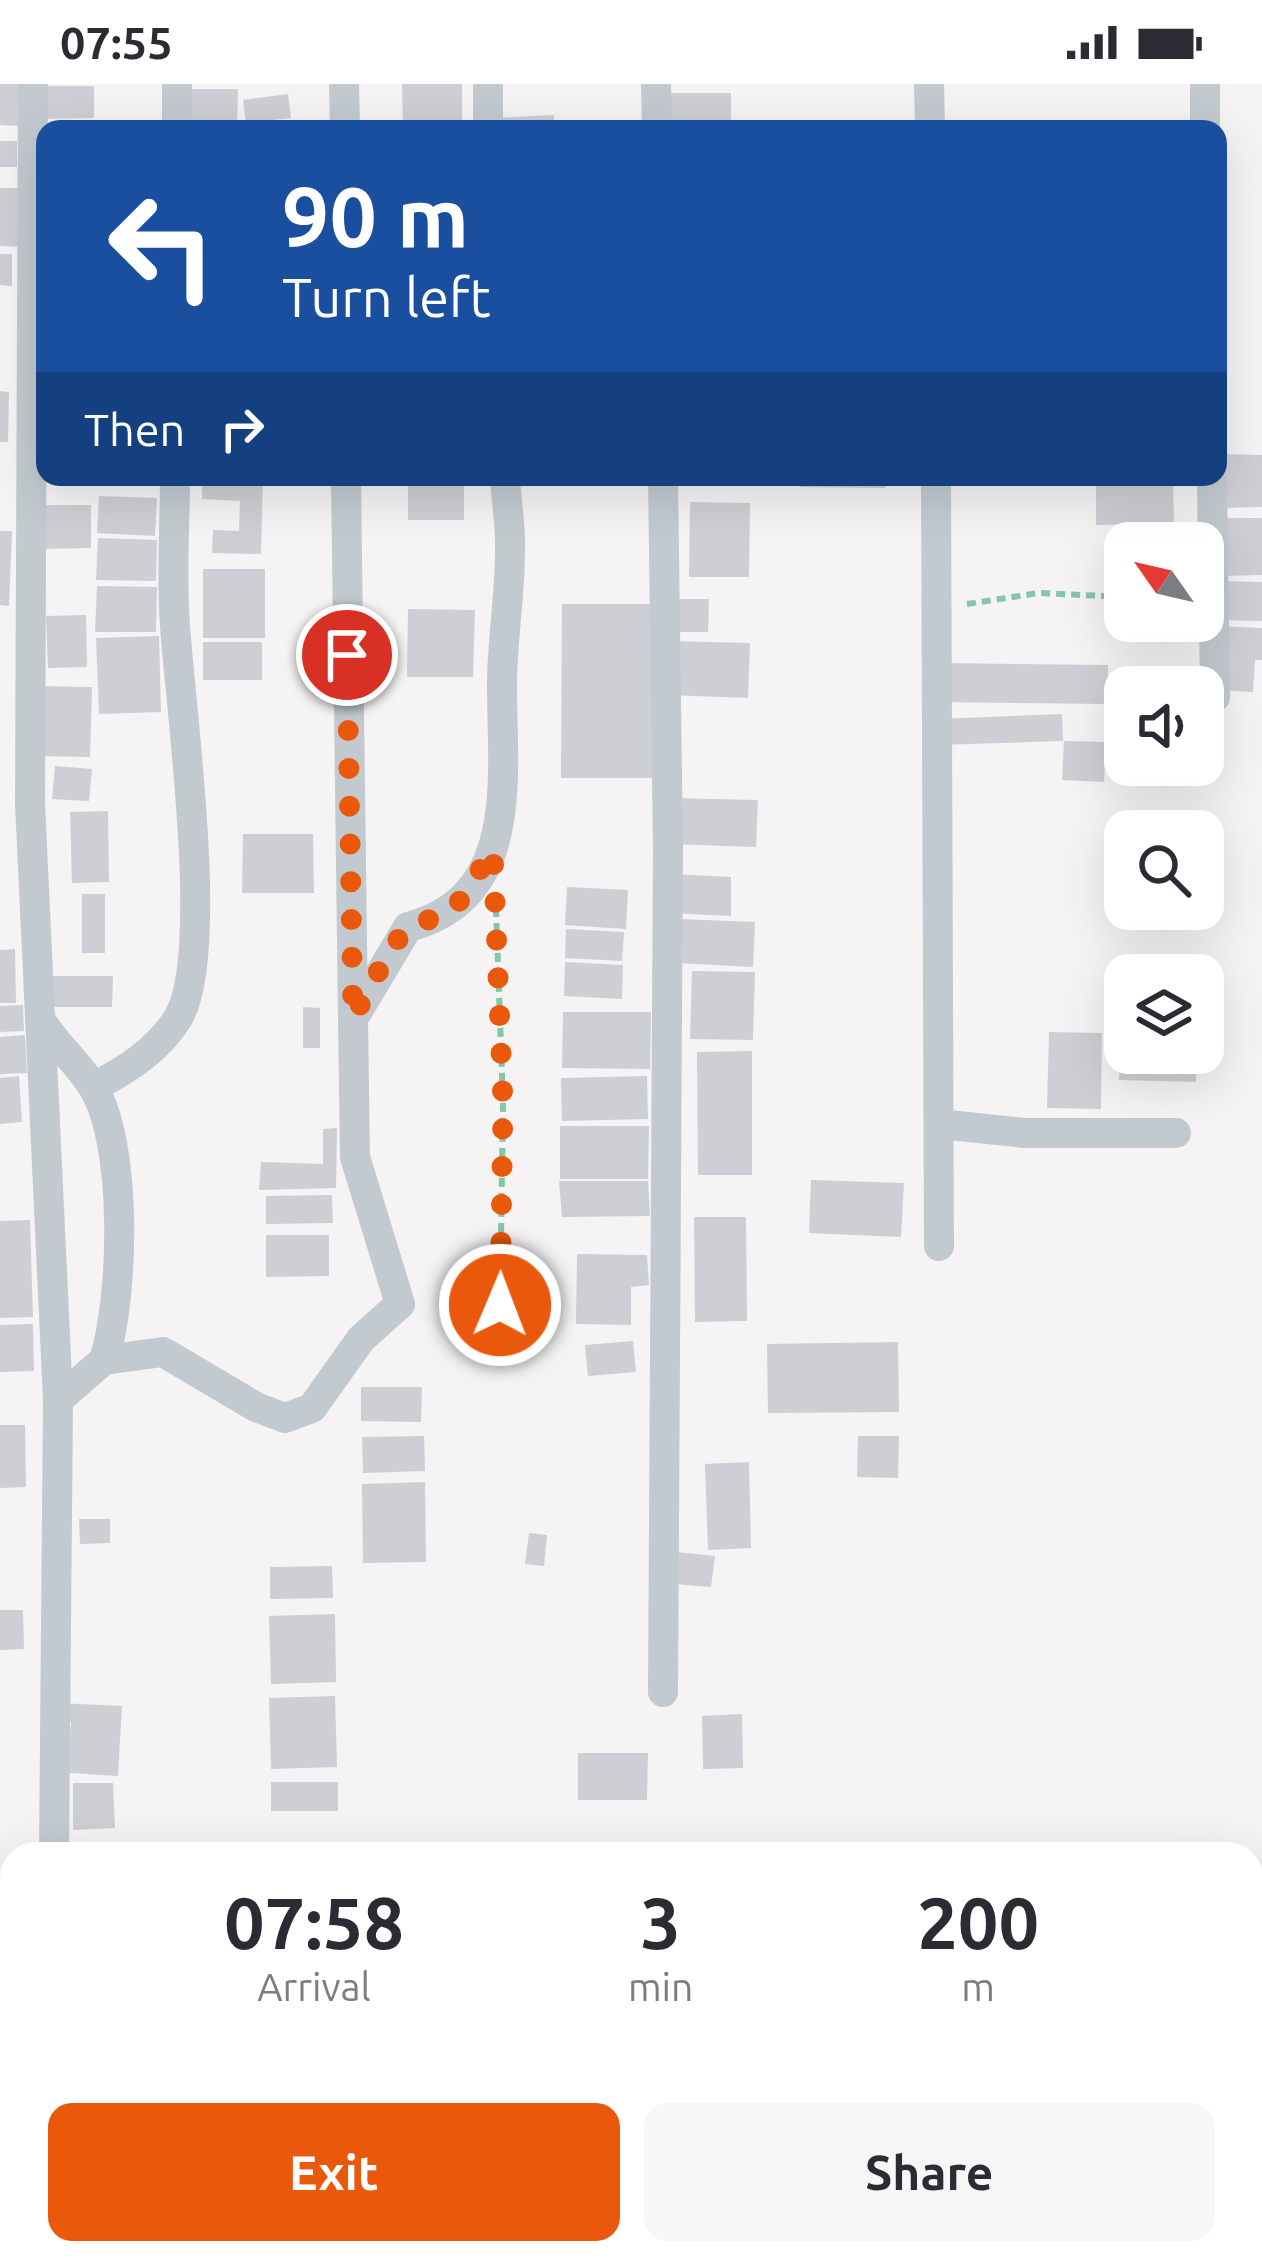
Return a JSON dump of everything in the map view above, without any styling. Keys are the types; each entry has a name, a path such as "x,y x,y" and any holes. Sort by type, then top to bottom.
{"street":[{"path":"33,84 30,803 58,1400 54,1842"},
{"path":"177,84 177,120"},
{"path":"344,84 345,120"},
{"path":"488,84 488,120"},
{"path":"656,84 657,120"},
{"path":"929,84 930,120"},
{"path":"1205,84 1205,120"},
{"path":"93,1087 130,1069 178,1018 188,986 196,901 174,617 175,486"},
{"path":"58,1400 104,1360 163,1352 256,1407 286,1418 312,1408 361,1339 400,1304 355,1157 346,486"},
{"path":"353,1018 408,927 453,911 493,850 504,813 502,677 511,548 506,486"},
{"path":"663,486 668,849 663,1692"},
{"path":"936,486 939,1246"},
{"path":"1212,486 1215,666"},
{"path":"42,1022 93,1087 111,1132 118,1225 104,1360"},
{"path":"939,1124 1025,1133 1176,1133"}],"path":[{"path":"934,609 1039,593 1104,596"},
{"path":"493,850 503,1103 500,1305"}],"building":[{"path":"0,84 21,84 19,126 0,125"},
{"path":"402,84 462,84 462,120 403,120"},
{"path":"33,86 94,86 94,118 34,119"},
{"path":"180,89 238,89 237,120 179,120"},
{"path":"660,93 731,93 731,120 660,120"},
{"path":"288,94 291,118 246,120 243,100"},
{"path":"554,115 554,120 493,118"},
{"path":"0,141 17,141 17,167 0,167"},
{"path":"0,188 23,188 20,247 0,246"},
{"path":"0,254 12,254 12,286 0,285"},
{"path":"0,391 9,392 8,442 0,442"},
{"path":"1227,454 1262,455 1262,507 1219,508 1219,486 1227,486"},
{"path":"202,486 263,486 261,554 212,553 213,530 239,531 240,501 202,499"},
{"path":"408,486 464,486 464,520 408,520"},
{"path":"885,486 885,488 800,487"},
{"path":"1096,486 1173,486 1174,522 1096,525"},
{"path":"99,496 157,498 155,536 97,533"},
{"path":"690,502 750,503 749,577 689,577"},
{"path":"41,505 91,505 91,548 40,549"},
{"path":"1218,518 1262,518 1262,575 1224,576 1224,522"},
{"path":"0,531 12,531 9,606 0,605"},
{"path":"98,538 157,540 156,581 96,580"},
{"path":"203,569 265,569 265,638 203,638"},
{"path":"1224,581 1262,582 1262,621 1224,620"},
{"path":"97,586 157,587 156,632 95,632"},
{"path":"671,599 709,599 708,632 670,632"},
{"path":"562,604 653,604 652,778 561,778"},
{"path":"408,609 475,610 473,677 407,677"},
{"path":"86,615 87,667 48,668 46,616"},
{"path":"1224,626 1262,628 1262,660 1255,660 1253,692 1224,690 1224,666 1217,666"},
{"path":"159,636 161,712 99,714 96,638"},
{"path":"671,641 750,643 748,698 669,695"},
{"path":"203,642 262,642 262,680 203,680"},
{"path":"936,663 1108,665 1104,666 1104,704 935,702"},
{"path":"37,686 92,687 90,757 34,756"},
{"path":"1062,714 1063,741 938,745 937,719"},
{"path":"1064,741 1104,742 1104,782 1062,780"},
{"path":"55,766 92,769 89,801 52,799"},
{"path":"669,798 758,800 756,847 668,844"},
{"path":"108,811 109,882 72,883 70,812"},
{"path":"243,834 313,834 314,893 242,893"},
{"path":"671,874 731,877 731,916 669,913"},
{"path":"567,887 628,890 626,929 565,925"},
{"path":"82,894 105,894 105,953 82,953"},
{"path":"679,919 755,922 753,967 677,963"},
{"path":"566,929 624,932 622,961 565,958"},
{"path":"15,949 16,1003 0,1003 0,950"},
{"path":"565,962 623,965 622,999 564,996"},
{"path":"692,971 755,972 753,1040 690,1039"},
{"path":"53,976 113,976 112,1007 53,1007"},
{"path":"23,1005 24,1031 0,1032 0,1006"},
{"path":"303,1007 320,1008 320,1048 303,1048"},
{"path":"563,1012 651,1012 650,1069 562,1068"},
{"path":"1049,1032 1102,1033 1101,1109 1047,1108"},
{"path":"25,1035 27,1073 0,1074 0,1037"},
{"path":"752,1051 752,1175 698,1175 697,1052"},
{"path":"1119,1074 1196,1074 1196,1082 1119,1080"},
{"path":"19,1076 22,1122 0,1124 0,1078"},
{"path":"647,1076 648,1119 562,1121 561,1078"},
{"path":"560,1126 649,1126 648,1179 560,1179"},
{"path":"337,1128 336,1188 259,1190 261,1162 323,1164 323,1129"},
{"path":"811,1180 904,1183 901,1237 809,1233"},
{"path":"559,1181 648,1181 650,1216 562,1217"},
{"path":"332,1195 333,1223 266,1224 266,1196"},
{"path":"694,1217 746,1217 747,1321 695,1322"},
{"path":"30,1220 33,1317 0,1318 0,1221"},
{"path":"266,1235 329,1235 329,1276 266,1277"},
{"path":"577,1254 647,1255 649,1285 631,1287 631,1325 576,1324"},
{"path":"33,1324 34,1371 0,1372 0,1325"},
{"path":"633,1341 636,1372 588,1376 585,1345"},
{"path":"898,1342 899,1412 768,1413 767,1344"},
{"path":"361,1387 422,1387 421,1422 361,1421"},
{"path":"0,1425 25,1425 26,1487 0,1488"},
{"path":"424,1436 425,1471 363,1473 362,1437"},
{"path":"858,1436 899,1436 898,1478 857,1477"},
{"path":"749,1462 751,1548 708,1550 705,1464"},
{"path":"425,1482 426,1562 363,1563 362,1484"},
{"path":"79,1519 110,1519 110,1543 80,1544"},
{"path":"529,1533 547,1535 544,1566 525,1564"},
{"path":"676,1552 715,1556 711,1587 673,1584"},
{"path":"332,1566 333,1598 270,1599 270,1567"},
{"path":"0,1610 23,1610 24,1649 0,1650"},
{"path":"335,1614 336,1682 271,1684 269,1616"},
{"path":"335,1696 337,1767 271,1769 269,1698"},
{"path":"58,1703 122,1706 118,1776 55,1772 69,1755 71,1722 56,1721"},
{"path":"742,1714 743,1768 703,1769 702,1716"},
{"path":"578,1753 648,1753 647,1800 578,1800"},
{"path":"271,1782 338,1782 338,1811 271,1811"},
{"path":"73,1783 113,1783 115,1828 73,1830"}],"route":[{"path":"347,655 353,1018 408,927 453,911 493,850 503,1103 500,1305"}]}
